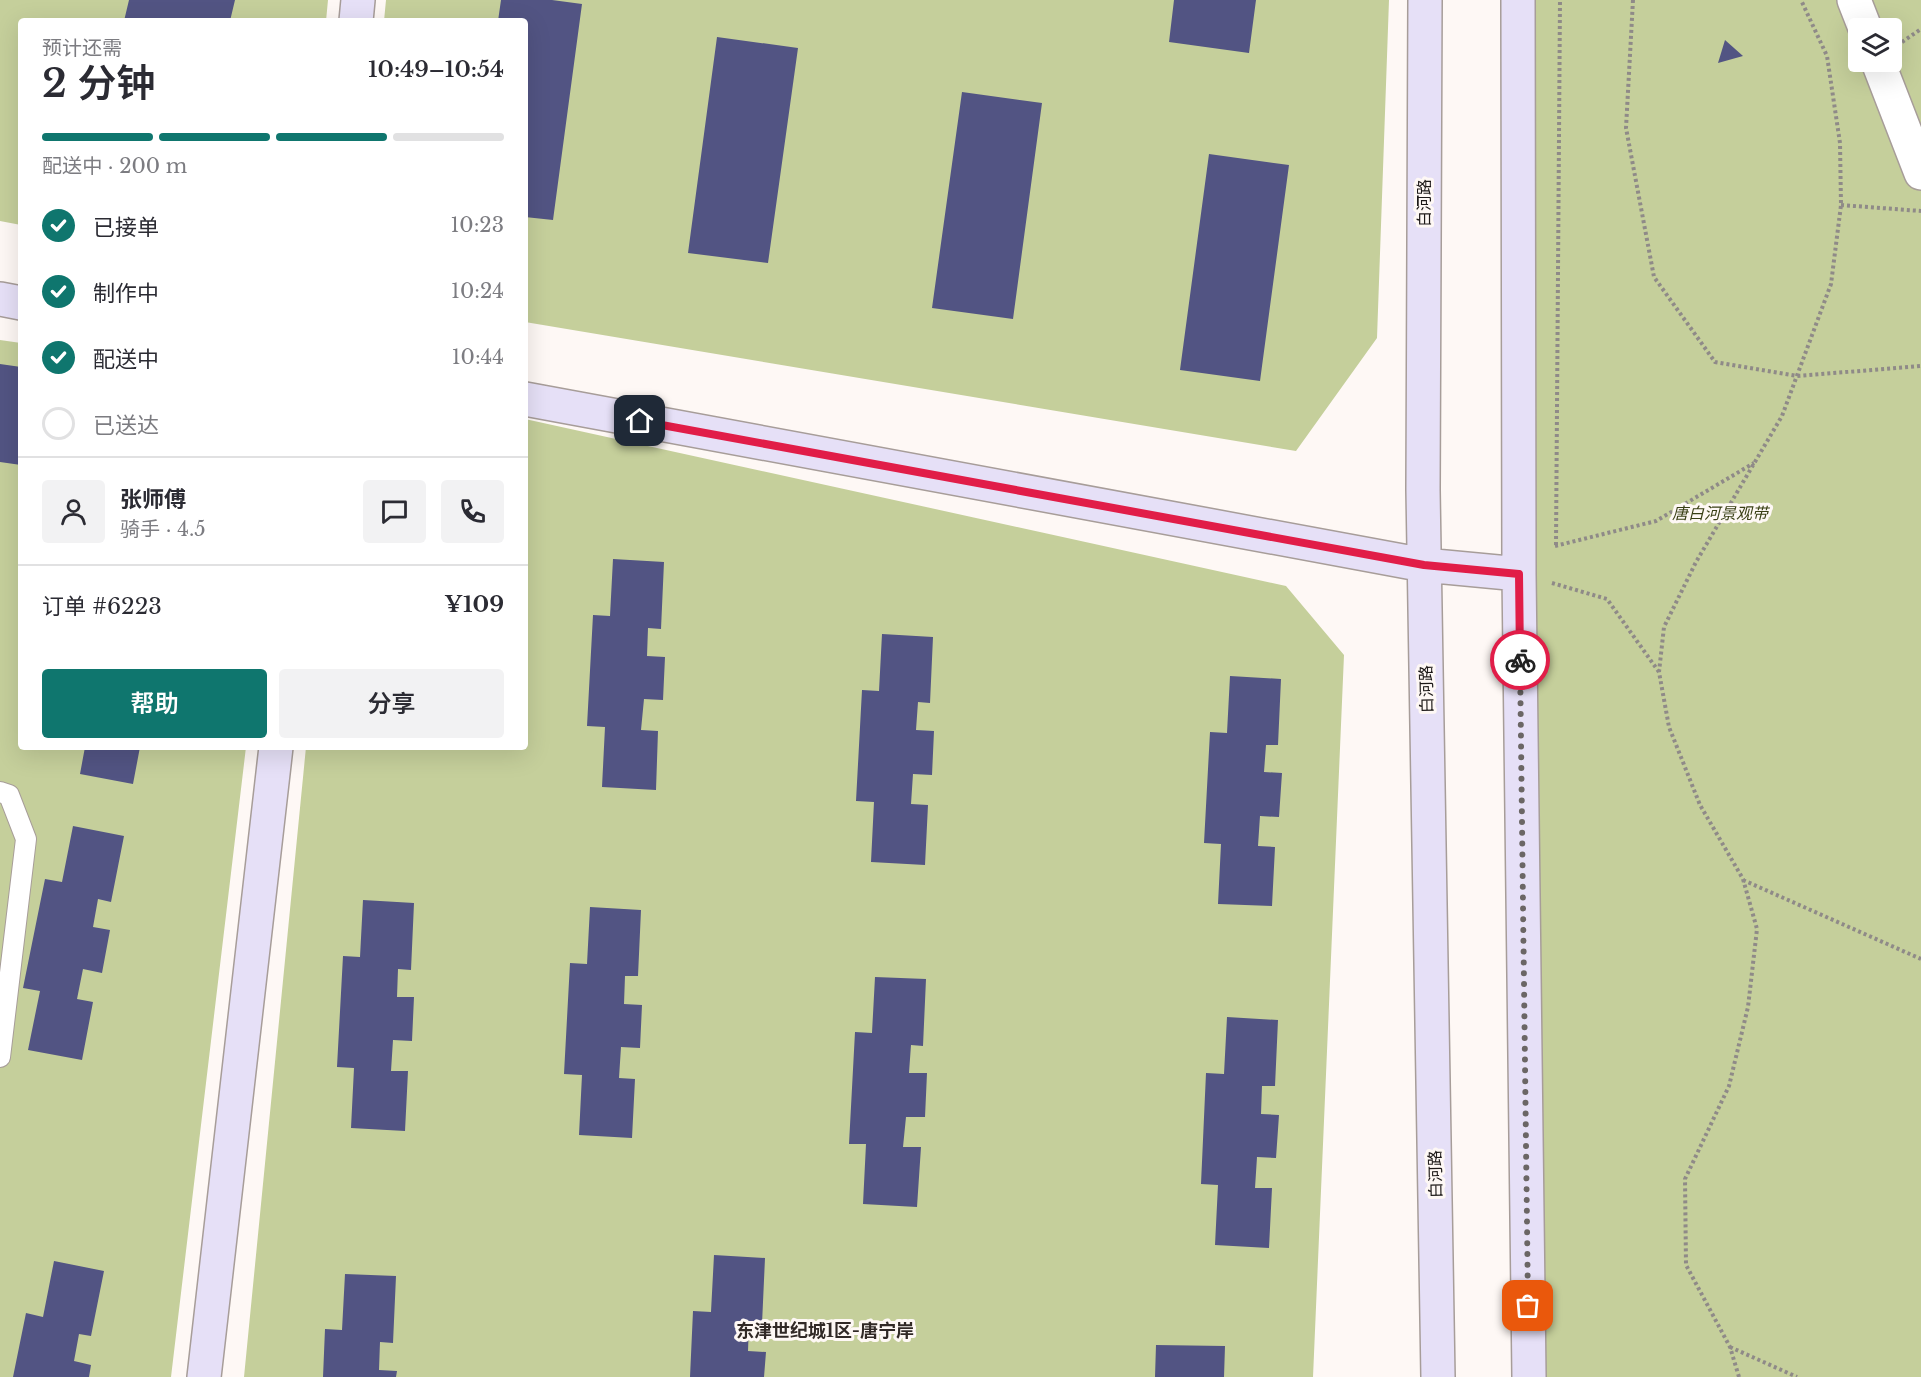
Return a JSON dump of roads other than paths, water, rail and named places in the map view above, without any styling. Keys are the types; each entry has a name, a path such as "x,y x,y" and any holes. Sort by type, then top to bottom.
{"street":[{"path":"356,18 358,0"},
{"name":"白河路","path":"1425,0 1424,565 1438,1377"},
{"path":"1518,0 1519,574 1529,1377"},
{"path":"1854,0 1861,18"},
{"path":"1895,72 1921,173"},
{"path":"0,299 18,302"},
{"path":"528,400 1424,565 1519,574"},
{"path":"204,1377 276,750"}],"lane":[{"path":"0,792 9,795 26,839 0,1057"}],"district":[{"name":"东津世纪城1区-唐宁岸","path":"825,1331"}],"park label":[{"name":"唐白河景观带","path":"1720,513"}]}
